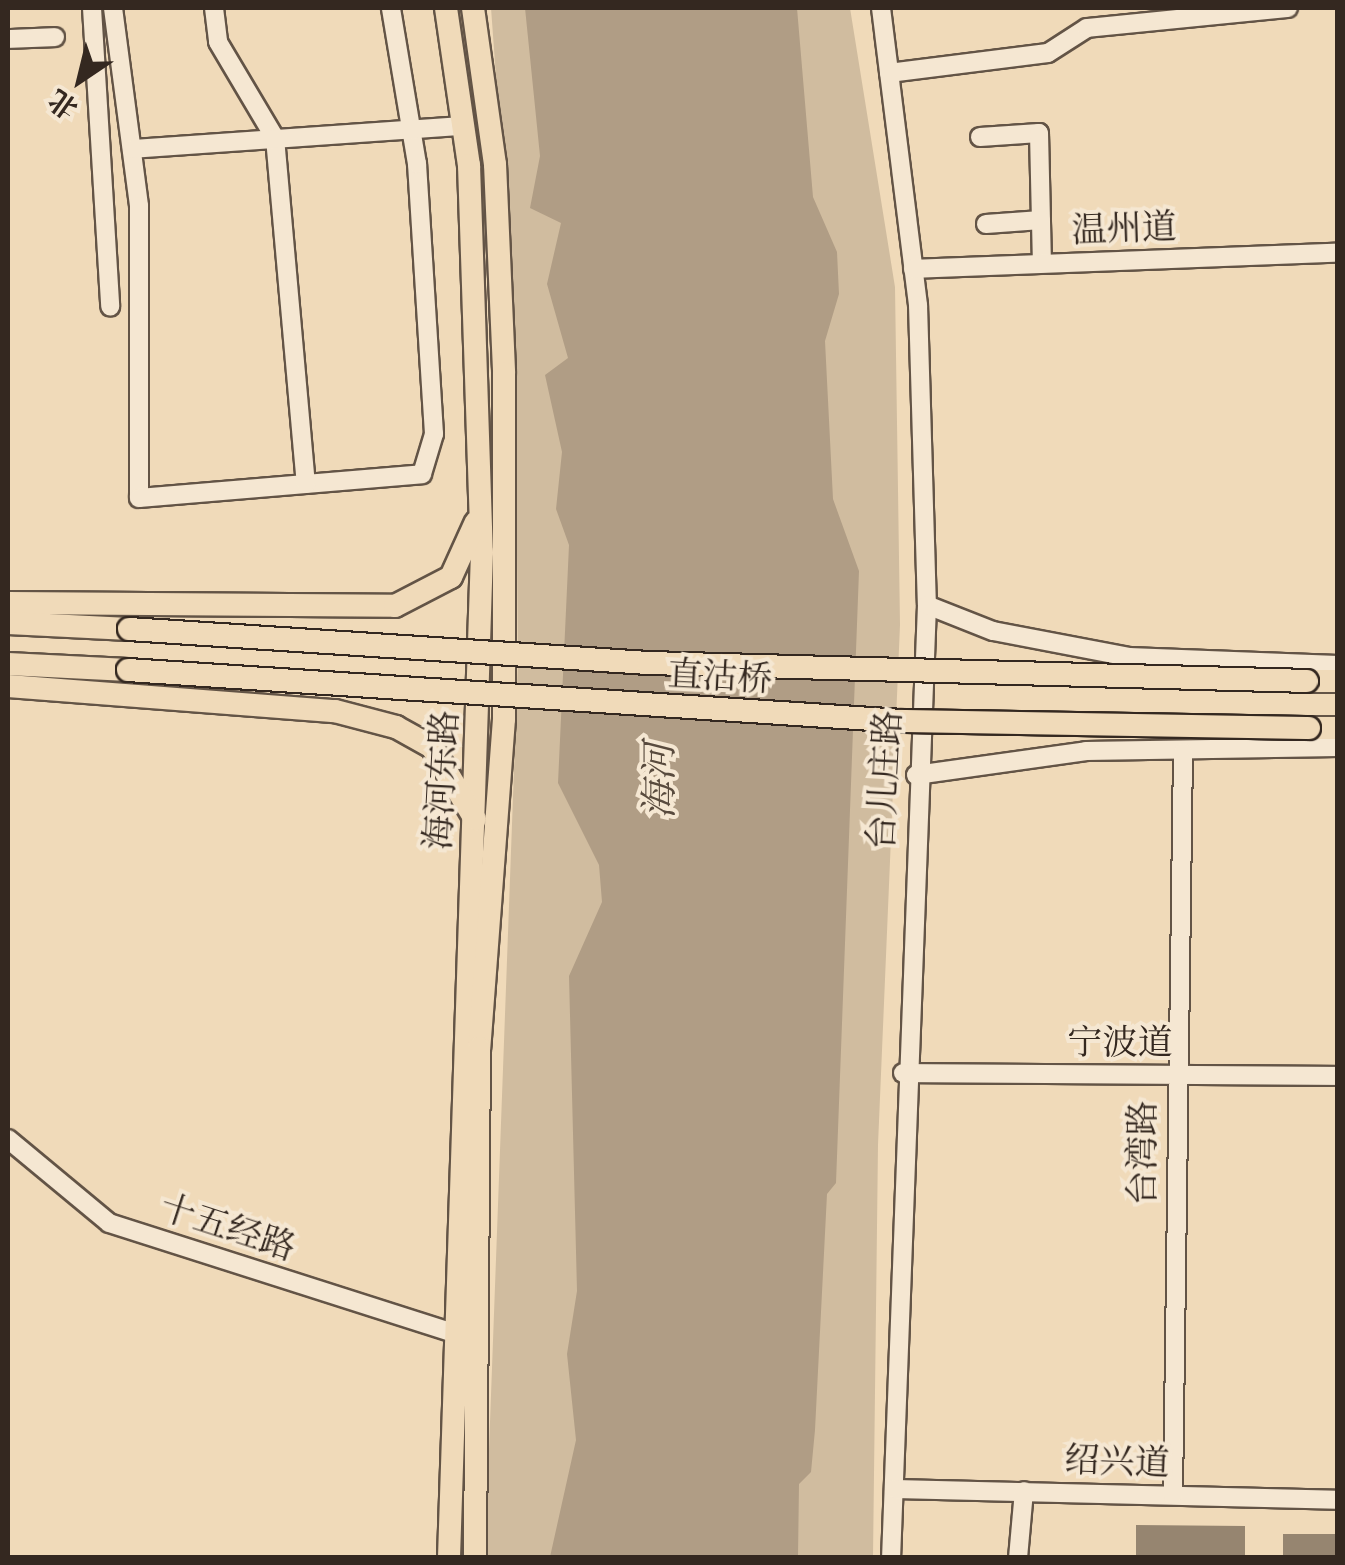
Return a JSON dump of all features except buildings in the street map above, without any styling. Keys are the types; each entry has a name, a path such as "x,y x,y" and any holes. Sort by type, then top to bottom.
{"main road":[{"name":"海河东路","path":"446,8 464,126 482,499 475,820 453,1333 448,1558"},
{"name":"海河东路","path":"473,8 495,164 504,450 504,720 480,1048 475,1558"},
{"path":"8,603 419,601 452,577 482,499"},
{"name":"直沽桥","path":"8,623 687,664 1338,681"},
{"name":"直沽桥","path":"8,664 902,721 1338,728"},
{"path":"8,686 335,710 396,727 432,748 475,820"}],"street":[{"path":"92,8 110,306"},
{"path":"113,8 132,149 140,498 422,474 434,434 411,128 391,8"},
{"path":"214,8 218,42 276,138 306,484"},
{"name":"台儿庄路","path":"881,8 913,268 927,605 903,1073 892,1558"},
{"path":"889,74 1048,53 1087,28 1288,8"},
{"path":"8,39 55,37"},
{"path":"132,149 464,126"},
{"path":"980,137 1039,133 1042,263"},
{"path":"986,224 1041,220"},
{"name":"温州道","path":"913,268 1338,252"},
{"path":"927,605 992,630 1129,657 1338,665"},
{"path":"916,775 1086,751 1338,747"},
{"name":"台湾路","path":"1172,1495 1175,1075 1183,752"},
{"name":"宁波道","path":"903,1073 1338,1076"},
{"name":"十五经路","path":"8,1139 109,1222 453,1333"},
{"name":"绍兴道","path":"894,1489 1338,1500"},
{"path":"1018,1558 1024,1491"}],"shaded area":[{"path":"491,8 850,8 895,287 900,625 878,1145 873,1557 485,1558 518,661 515,336"}],"water":[{"name":"海河","path":"525,8 797,8 813,197 837,252 839,294 825,341 833,499 859,571 836,1183 827,1194 815,1430 811,1472 799,1484 798,1557 550,1557 576,1440 567,1354 577,1291 569,976 602,902 599,865 558,783 569,545 556,509 562,452 545,375 568,358 547,284 561,223 530,208 540,156"}]}
